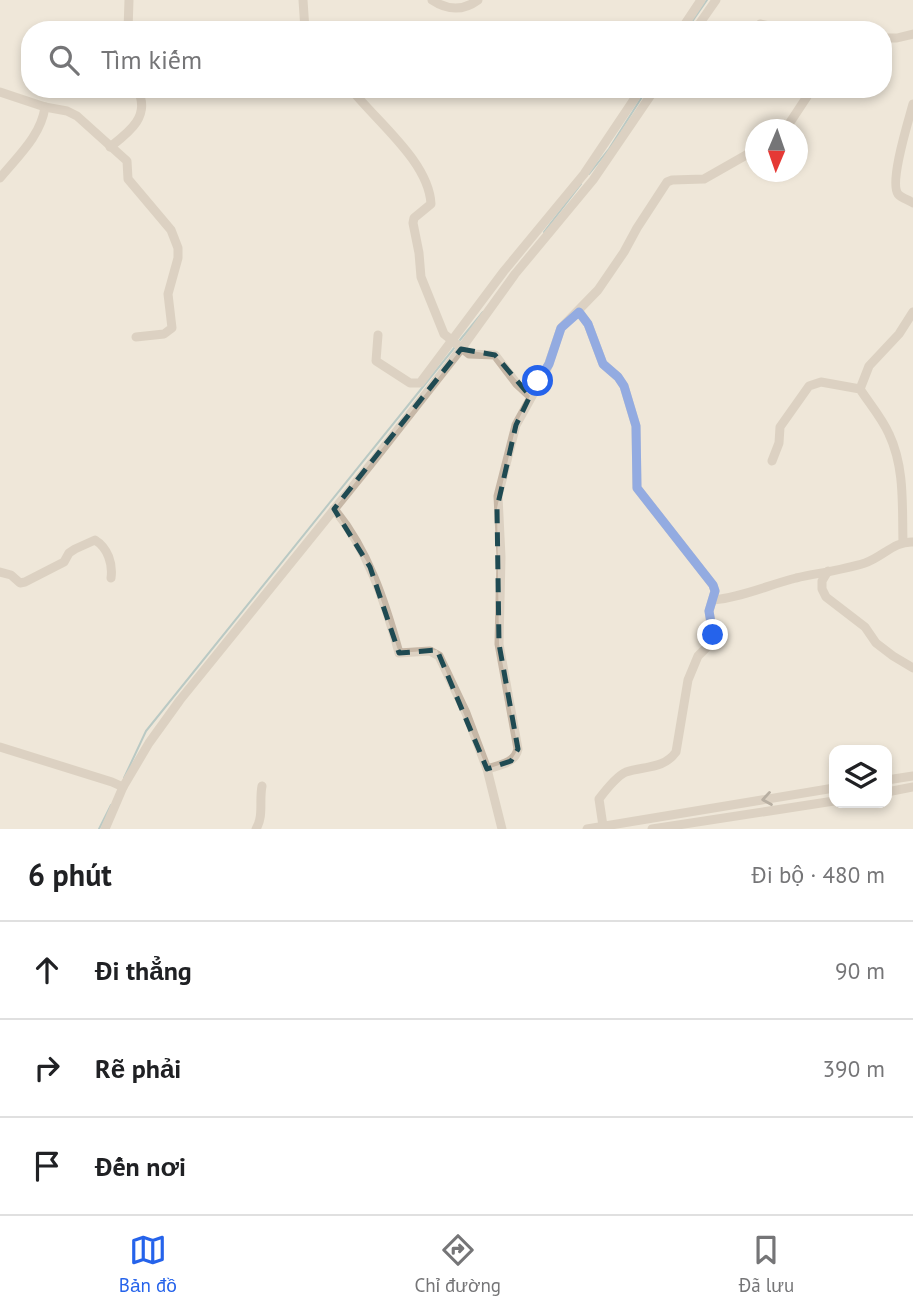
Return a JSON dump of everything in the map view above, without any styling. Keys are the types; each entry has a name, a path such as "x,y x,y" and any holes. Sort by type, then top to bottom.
{"street":[{"path":"128,21 129,0"},
{"path":"303,0 304,21"},
{"path":"432,0 439,5 456,9 478,0"},
{"path":"687,21 701,0"},
{"path":"701,21 716,0"},
{"path":"892,38 913,34"},
{"path":"0,92 77,116 127,161 128,179 172,230 178,258 168,294 172,328 164,334 136,337"},
{"path":"110,147 137,123 141,98"},
{"path":"359,98 412,156 428,183 431,204 413,223 420,272 442,330 456,345 473,355 495,355 530,396"},
{"path":"377,335 376,361 415,384 420,383 456,345 504,271 584,174 635,98"},
{"path":"104,829 122,787 180,700 334,509 456,345 593,180 649,98"},
{"path":"792,119 806,98"},
{"path":"913,104 899,159 896,186 899,195 913,203"},
{"path":"0,178 34,137 45,107"},
{"path":"487,769 511,761 516,757 518,749 499,644 500,548 497,508 516,425 547,369 561,328 595,295 667,183 672,180 704,179 745,156"},
{"path":"579,312 588,324 603,364 624,386 636,426 637,488 713,585 713,600 709,611 712,642 698,656 688,680 676,752 662,764 627,772 618,777 599,799 603,826"},
{"path":"860,389 869,366 900,334 913,312"},
{"path":"713,600 750,594 793,579 872,560 908,542 902,484 893,444 887,429 860,389 821,382 809,386 780,427 779,443 772,461"},
{"path":"334,509 354,534 370,567 399,653 430,651 439,656 466,713 487,769 502,829"},
{"path":"0,572 11,575 20,583 25,582 64,562 69,553 95,540 99,541 110,561 111,578"},
{"path":"828,571 822,581 822,589 827,597 865,627 876,643 913,668"},
{"path":"0,747 122,787"},
{"path":"892,779 913,776"},
{"path":"256,829 261,821 259,804 262,786"},
{"path":"892,791 913,787"},
{"path":"587,829 829,789"},
{"path":"652,829 829,802"}],"highlighted area":[{"path":"461,349 495,355 530,396 516,425 497,508 499,644 518,749 511,761 487,769 437,650 399,653 370,567 334,509"}],"waterway":[{"path":"692,21 707,0"},
{"path":"589,174 609,149 641,98"},
{"path":"544,232 581,184"},
{"path":"460,340 483,312"},
{"path":"124,778 146,731 455,347"},
{"path":"99,829 111,805"}],"route":[{"path":"538,381 547,369 561,328 579,312 588,324 603,364 624,386 636,426 637,488 713,585 715,591 709,611 713,635"}]}
